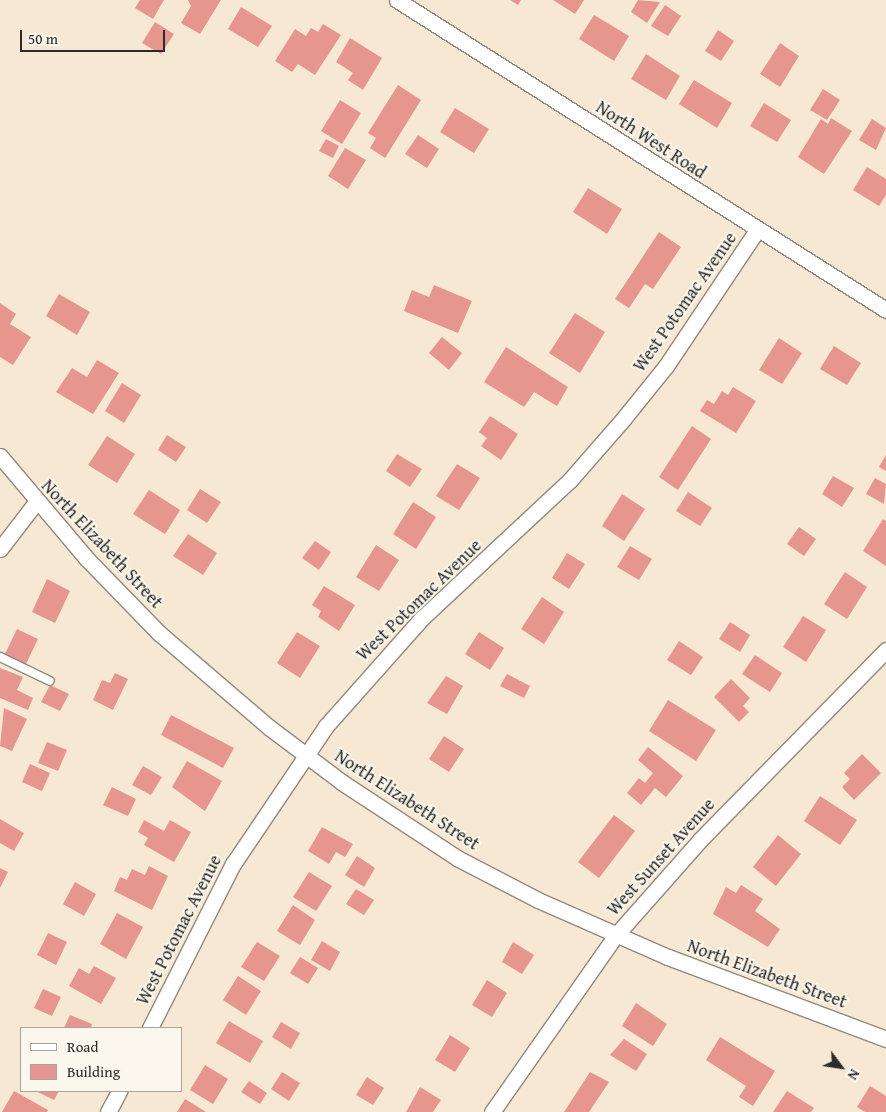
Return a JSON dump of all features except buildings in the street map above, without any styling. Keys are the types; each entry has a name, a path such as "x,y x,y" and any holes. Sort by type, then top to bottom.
{"street":[{"name":"North West Road","path":"397,0 757,230 886,310"},
{"name":"West Potomac Avenue","path":"151,1027 233,864 305,754 368,675 422,618 570,480 624,418 666,366 757,230"},
{"name":"North Elizabeth Street","path":"0,456 36,502 159,633 305,754 457,858 616,936 886,1039"},
{"path":"0,549 36,502"},
{"name":"West Sunset Avenue","path":"492,1112 616,936 700,840 886,650"},
{"path":"108,1112 118,1092"}],"lane":[{"path":"0,657 50,681"}]}
